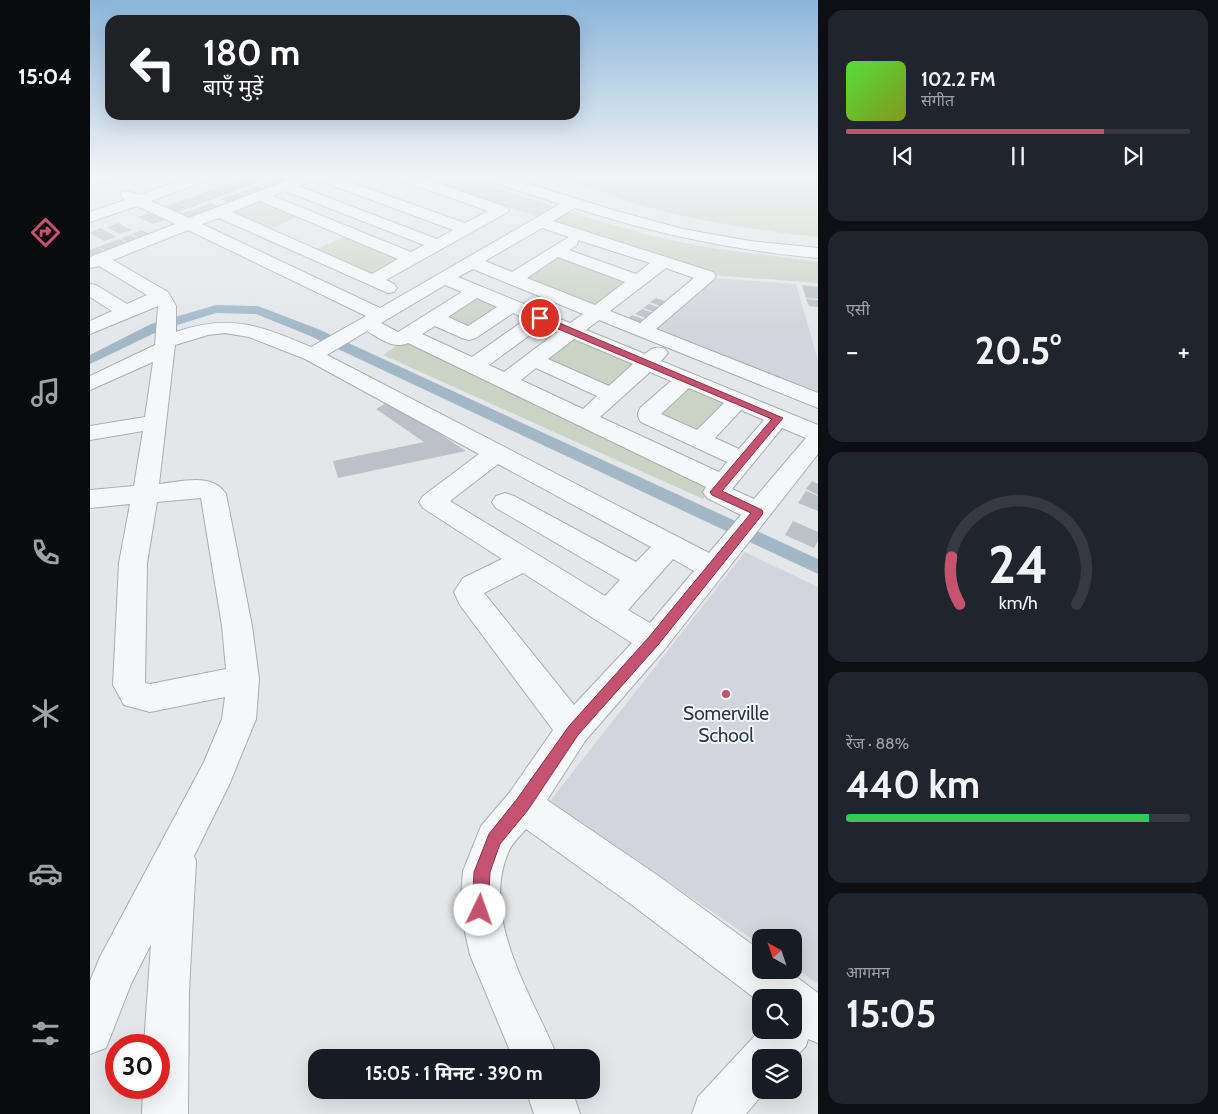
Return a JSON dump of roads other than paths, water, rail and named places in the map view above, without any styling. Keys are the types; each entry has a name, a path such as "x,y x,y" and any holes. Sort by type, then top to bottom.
{"street":[{"path":"95,261 183,226"},
{"path":"192,226 373,319 396,339 402,339 476,291"},
{"path":"250,226 266,233 308,226"},
{"path":"333,226 412,259"},
{"path":"389,226 438,245"},
{"path":"459,226 467,229"},
{"path":"372,281 472,226"},
{"path":"318,351 533,226"},
{"path":"552,226 664,262 714,267"},
{"path":"649,226 728,242 818,253"},
{"path":"688,226 818,243"},
{"path":"296,228 307,252 409,298"},
{"path":"307,252 348,232"},
{"path":"513,279 580,235"},
{"path":"642,331 714,267 728,242"},
{"path":"556,251 638,281"},
{"path":"95,261 121,272 161,296 167,306 156,422 133,563 129,685 135,695 150,698 243,679"},
{"path":"471,262 818,401"},
{"path":"506,381 664,262"},
{"path":"90,284 121,272"},
{"path":"444,278 818,436 653,641 574,730 523,805 494,839 482,872 480,910 491,955 532,1049"},
{"path":"90,289 126,312"},
{"path":"90,328 161,296"},
{"path":"90,308 108,300"},
{"path":"469,334 511,306"},
{"path":"434,318 500,348"},
{"path":"474,366 540,318"},
{"path":"90,384 165,336 216,326 238,326 318,351 496,453 669,545 738,536"},
{"path":"408,335 722,484"},
{"path":"585,419 670,342"},
{"path":"534,360 612,395"},
{"path":"686,379 649,412 649,416 742,460"},
{"path":"700,441 738,401"},
{"path":"738,536 716,492 778,418"},
{"path":"90,433 156,422"},
{"path":"496,453 432,502 653,641"},
{"path":"474,528 538,475"},
{"path":"90,498 198,489 208,490 214,494 237,626 243,679 239,719 216,773 115,972 90,1032"},
{"path":"506,502 639,578"},
{"path":"608,612 669,545"},
{"path":"524,560 473,586 468,592 574,730"},
{"path":"523,805 646,891 768,989"},
{"path":"165,1114 168,991 177,851"},
{"path":"772,1049 780,1039"},
{"path":"715,1114 752,1072"},
{"path":"552,1099 557,1114"}],"waterway":[{"path":"90,360 156,327 190,316 216,309 258,310 313,332 818,567"}],"place":[{"name":"Somerville School","path":"726,694"}]}
